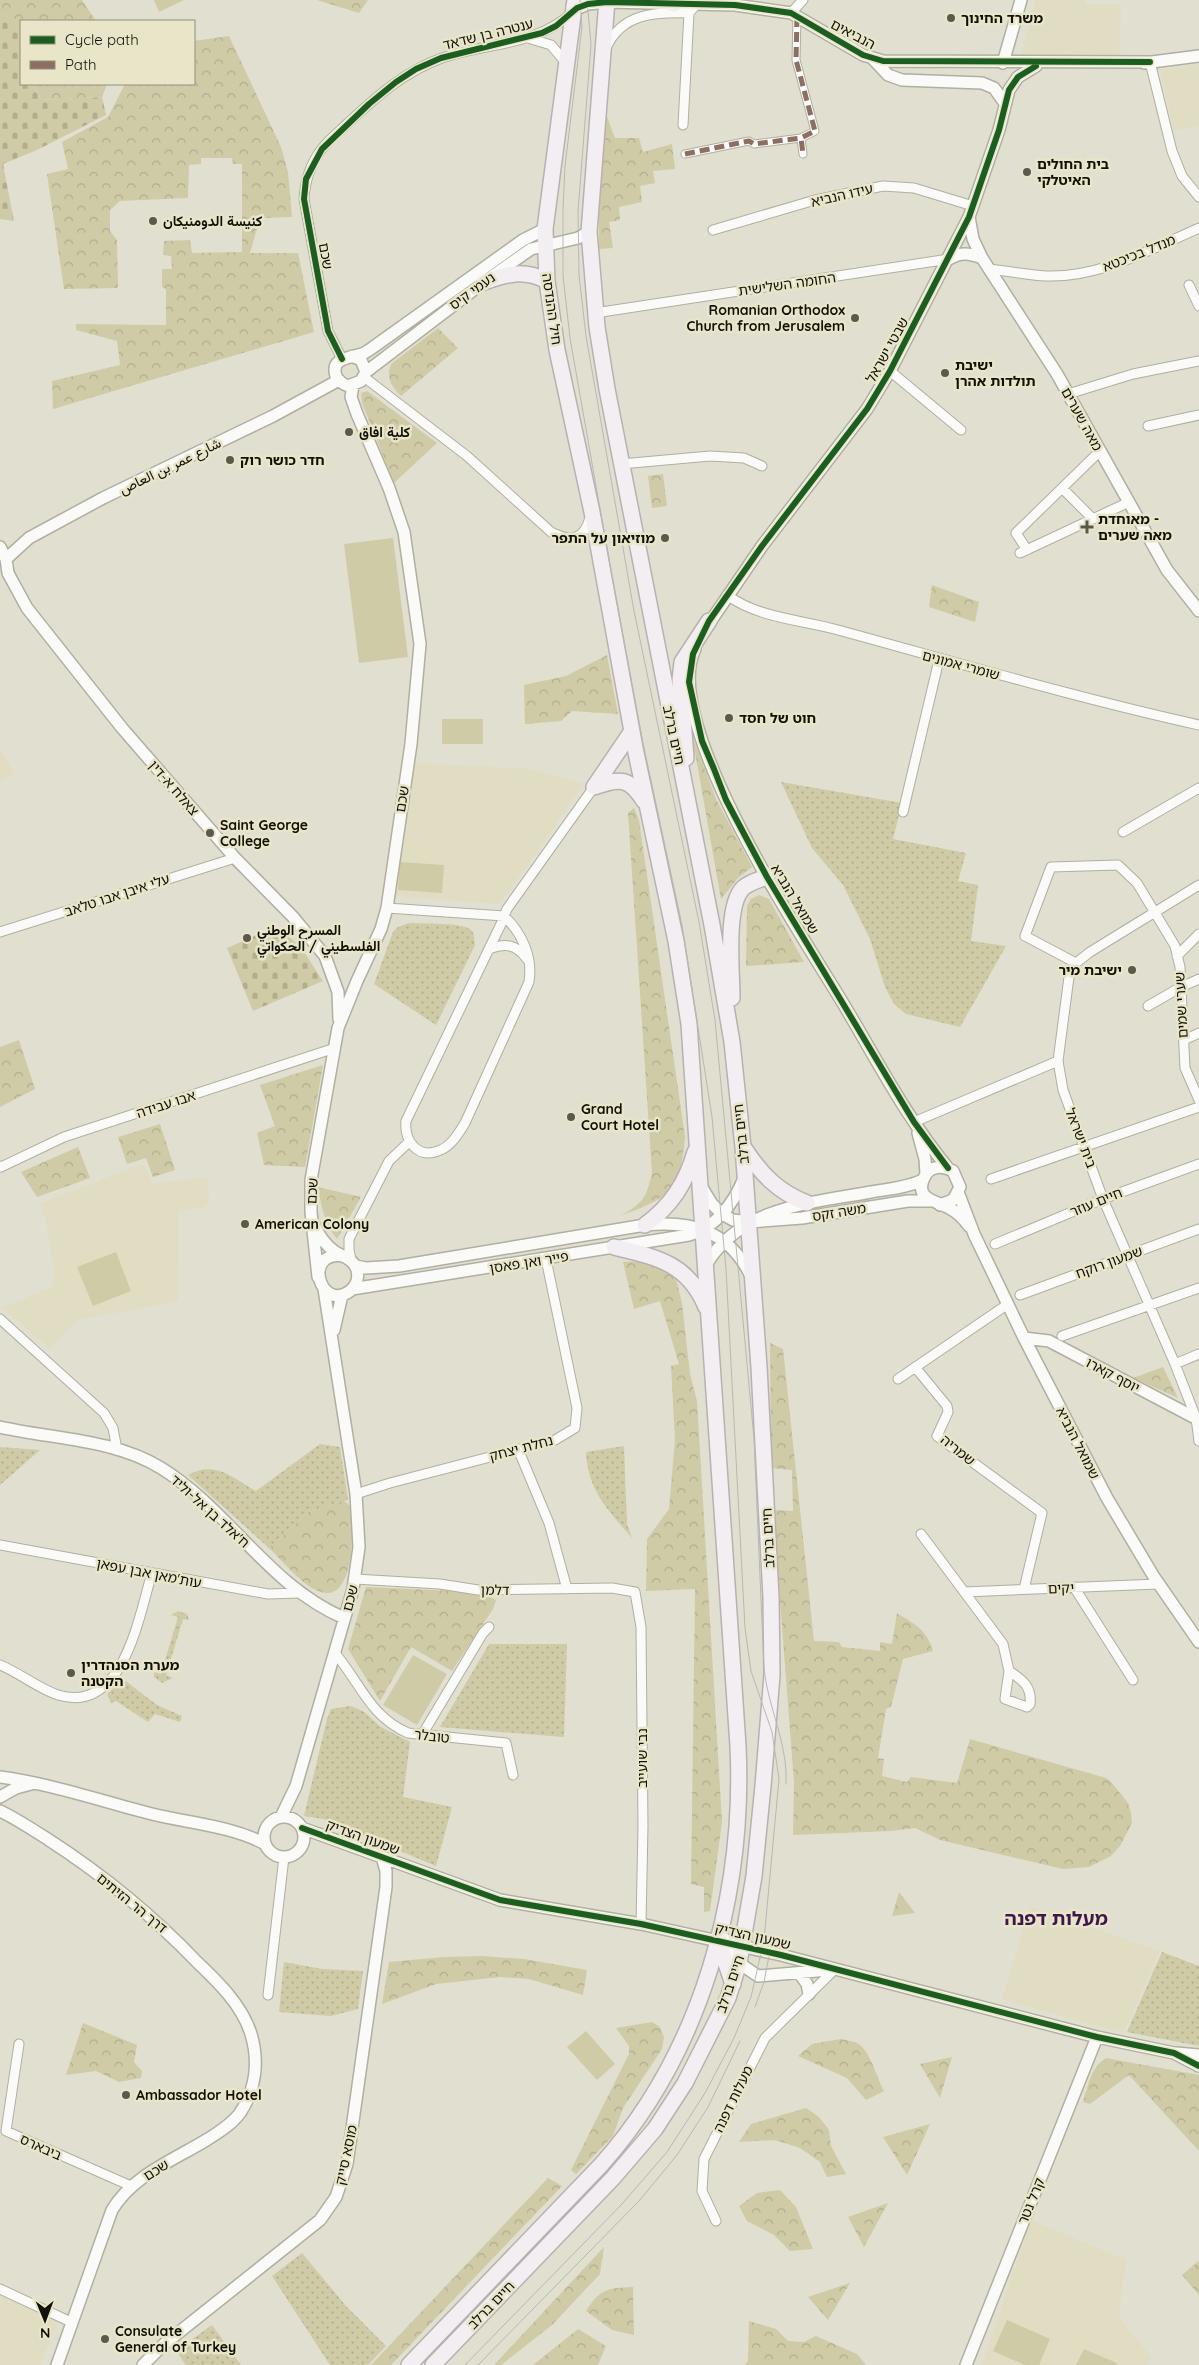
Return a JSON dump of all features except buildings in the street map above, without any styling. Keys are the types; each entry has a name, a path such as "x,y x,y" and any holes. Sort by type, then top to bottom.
{"highway":[{"path":"607,1 589,232 595,313 621,464"},
{"name":"חיל ההנדסה","path":"573,3 545,237 547,281 557,350 592,512 610,614"},
{"path":"484,282 518,272 530,273 547,281"},
{"name":"חיים ברלב","path":"433,2365 613,2178 644,2143 685,2083 713,2031 734,1984 743,1946 754,1876 772,1655 771,1587 753,1280 743,1147 732,1042 621,464"},
{"name":"חיים ברלב","path":"409,2365 601,2165 630,2130 661,2080 684,2036 702,1994 722,1937 739,1825 740,1784 689,1024 682,977 610,614"},
{"path":"692,829 680,680 686,654 709,621"},
{"path":"594,787 632,731"},
{"path":"594,787 610,782 628,782 635,788 648,807"},
{"path":"732,1042 734,908 742,889 752,882 767,877"},
{"path":"645,1225 665,1209 682,1187 698,1141"},
{"path":"743,1147 757,1167 775,1186 785,1194 807,1203"},
{"path":"614,1247 663,1260 680,1270 701,1295 709,1316"},
{"path":"722,1937 734,1984"}],"street":[{"path":"685,154 749,141 754,144 801,138 815,131 796,60 794,15 803,0"},
{"path":"1003,63 1021,0"},
{"name":"הנביאים","path":"573,3 588,4 607,1 668,2 695,6"},
{"name":"ענטרה בן שדאד","path":"526,39 556,26 573,3"},
{"name":"הנביאים","path":"604,52 613,35 633,19 652,13 695,6 735,5 794,15 873,59 1003,63 1150,62"},
{"path":"683,125 695,6"},
{"name":"ענטרה בן שדאד","path":"317,156 327,143 370,104 416,69 467,50 526,39 536,39 551,45 567,65"},
{"name":"הנביאים","path":"1003,63 1098,69 1199,56"},
{"path":"873,59 888,74 902,80 982,83 994,88 1004,102"},
{"path":"1150,62 1172,151 1182,176 1199,197"},
{"name":"שבטי ישראל","path":"709,621 867,409 890,371 949,259 971,211 999,130 1004,102 1014,82 1036,66"},
{"path":"801,138 803,154"},
{"name":"שכם","path":"317,156 306,180 304,200 328,331 347,357"},
{"name":"עידו הנביא","path":"713,230 815,200 883,186 914,188 971,211"},
{"name":"מאה שערים","path":"971,211 973,240 982,258 1068,394 1167,570 1199,611"},
{"name":"מנדל בכיכטא","path":"989,269 1046,276 1093,270 1146,251 1199,228"},
{"name":"נעמי קיס","path":"347,357 361,354 384,340 523,240 545,237 570,240 589,232"},
{"name":"נעמי קיס","path":"365,375 545,237"},
{"path":"949,259 965,254 982,258"},
{"name":"החומה השלישית","path":"595,313 949,259"},
{"path":"1189,285 1199,306"},
{"path":"365,375 353,386 339,380 336,367 347,357 361,360 365,375 438,433 552,532 566,538 580,536 587,528 592,512"},
{"path":"1068,394 1133,374 1199,361"},
{"path":"890,371 961,430"},
{"name":"شارع عمر بن العاص","path":"6,559 28,538 103,498 273,416 339,380"},
{"name":"שכם","path":"318,1277 311,1212 311,1180 338,1028 381,928 387,908 411,744 420,644 404,532 389,488 351,397 353,386"},
{"path":"1148,426 1199,415"},
{"path":"1100,451 1016,533 1024,552 1129,502"},
{"path":"621,464 710,456 744,458 762,466"},
{"path":"1062,488 1093,519"},
{"name":"צאלח א-דין","path":"0,547 6,559 8,573 27,608 122,728 235,858 293,917 325,956 338,992 340,1011 338,1028"},
{"name":"שומרי אמונים","path":"727,595 737,603 751,608 837,630 939,660 1117,707 1199,725"},
{"name":"שמואל הנביא","path":"709,621 690,664 689,682 702,741 726,800 767,877 914,1122 948,1168"},
{"path":"903,812 939,660"},
{"path":"387,908 504,916 523,942 529,962 529,982 459,1133 450,1144 439,1151 428,1153 418,1151 409,1142 405,1132 406,1121 489,949 504,916 507,909 553,841 594,787"},
{"path":"1123,832 1199,788"},
{"name":"עלי איבן אבו טלאב","path":"0,932 235,858"},
{"name":"שערי שמים","path":"1076,963 1025,936 1051,868 1118,866 1137,883 1175,946 1180,987 1185,1068 1199,1100"},
{"path":"1076,963 1199,885"},
{"path":"1177,956 1199,934"},
{"path":"489,949 509,945 522,952 529,962"},
{"name":"בית ישראל","path":"1076,963 1069,978 1058,1061 1063,1090 1104,1199 1198,1419 1199,1441"},
{"path":"1148,1006 1180,987 1199,979"},
{"path":"1184,1040 1199,1034"},
{"name":"אבו עבידה","path":"0,1167 64,1137 335,1048"},
{"path":"914,1122 1058,1061"},
{"path":"990,1179 1199,1107"},
{"name":"שמואל הנביא","path":"914,1122 922,1146 924,1177"},
{"path":"351,1261 338,1255 321,1264 318,1277 324,1289 329,1293 347,1292 358,1278 351,1261 350,1239 390,1161 409,1142"},
{"name":"חיים עוזר","path":"995,1244 1104,1199 1199,1164"},
{"path":"936,1167 948,1168 953,1171 959,1181 958,1192 949,1203 935,1203 923,1192 924,1177 936,1167"},
{"name":"פייר ואן פאסן","path":"347,1292 688,1236 704,1230 722,1214 732,1202 745,1176"},
{"name":"משה זקס","path":"706,1265 724,1240 749,1222 807,1203 906,1186 924,1177"},
{"path":"701,1186 712,1204 722,1214"},
{"name":"שמואל הנביא","path":"958,1192 974,1234 1024,1338 1107,1498 1158,1584 1199,1642"},
{"name":"משה זקס","path":"722,1214 733,1220 749,1222 818,1216 908,1201 935,1203"},
{"name":"שמואל הנביא","path":"935,1203 956,1213 974,1234"},
{"name":"שכם","path":"311,1212 319,1235 334,1251 351,1261"},
{"name":"פייר ואן פאסן","path":"351,1261 366,1268 398,1266 645,1225 675,1224 704,1230 724,1240 739,1256 753,1280"},
{"name":"שמעון רוקח","path":"1020,1295 1199,1229"},
{"name":"נחלת יצחק","path":"356,1494 390,1483 555,1440 575,1428 577,1419 561,1323 546,1259"},
{"path":"1062,1336 1199,1288"},
{"name":"שכם","path":"281,1817 296,1786 355,1579 360,1534 356,1494 324,1289"},
{"name":"שכם","path":"333,1345 347,1292"},
{"path":"898,1379 1008,1304"},
{"path":"0,1319 104,1413 113,1428 118,1450"},
{"name":"יוסף קארו","path":"1024,1338 1050,1341 1198,1419"},
{"path":"1175,1364 1199,1354"},
{"name":"שמריה","path":"915,1367 947,1406 948,1412 937,1436 1042,1513 1024,1590"},
{"name":"ח'אלד בן אל-וליד","path":"0,1427 118,1450 143,1458 180,1481 299,1593 322,1608 344,1618"},
{"path":"518,1450 549,1523 567,1589"},
{"path":"921,1534 1003,1644 1009,1672"},
{"name":"עות'מאן אבן עפאן","path":"0,1545 268,1594 299,1593"},
{"path":"0,1666 19,1673 58,1695 79,1697 96,1692 119,1671 128,1651 152,1573"},
{"name":"דלמן","path":"355,1579 440,1584 478,1590 612,1588 635,1592"},
{"name":"יקים","path":"964,1592 1158,1584"},
{"path":"1074,1587 1133,1680"},
{"name":"נבי שועייב","path":"635,1592 641,1627 641,1924"},
{"path":"422,1735 483,1633 489,1627"},
{"name":"טובלר","path":"334,1652 347,1667 373,1709 396,1728 408,1734 506,1743 513,1776"},
{"path":"0,1777 38,1784 151,1814 250,1837 265,1844 273,1854 284,1857 293,1854 302,1846 304,1837 299,1824 281,1817 272,1821 265,1828 231,1832"},
{"path":"0,1797 16,1788 38,1784"},
{"name":"שכם","path":"296,1786 294,1806 299,1824"},
{"name":"דרך הר הזיתים","path":"0,1811 67,1852 159,1922 226,1991 243,2019"},
{"name":"שמעון הצדיק","path":"299,1824 382,1857 500,1900 722,1937 743,1946 1097,2037 1174,2053 1199,2066"},
{"path":"265,1828 265,1844"},
{"path":"268,1995 284,1857"},
{"name":"מוסא סייק","path":"143,2365 163,2345 305,2234 329,2210 336,2197 348,2158 386,1887 386,1871 382,1857"},
{"name":"שמעון הצדיק","path":"722,1937 739,1963 758,1976 835,1969"},
{"name":"מעלות דפנה","path":"716,2221 702,2191 704,2159 765,2038 835,1969"},
{"path":"799,1973 807,1984 809,1994"},
{"name":"שכם","path":"58,2365 71,2322 112,2210 121,2194 232,2122 244,2106 254,2083 254,2049 250,2032 243,2019"},
{"name":"קרל נטר","path":"966,2365 1097,2037"},
{"name":"ביבארס","path":"19,2044 6,2131 131,2186"},
{"path":"1174,2053 1199,2055"},
{"path":"0,2289 71,2322"},
{"name":"שכם","path":"63,2365 65,2342"}],"shaded area":[{"path":"1036,0 1085,0 1086,4 1121,4 1120,55 1020,60"},
{"path":"1199,64 1199,126 1174,130 1160,70"},
{"path":"0,748 14,774 0,781"},
{"path":"410,763 530,769 584,784 500,904 395,896"},
{"path":"143,1164 153,1184 208,1177 209,1203 203,1208 179,1210 178,1301 77,1320 50,1349 3,1308 52,1287 55,1276 47,1227 40,1203"},
{"path":"1030,1907 1160,1951 1123,2033 1002,1999"},
{"path":"1031,2220 1126,2260 1119,2318 1152,2358 1144,2365 982,2365"},
{"path":"0,2295 58,2321 40,2365 0,2365"}],"green space":[{"path":"0,0 82,0 95,20 20,20 20,34 14,19 0,14"},
{"path":"154,0 184,0 159,12"},
{"path":"317,0 368,0 359,13"},
{"path":"0,14 14,19 20,34 20,85 34,85 41,100 102,97 106,115 37,150 3,164 14,221 0,219"},
{"path":"229,36 281,147 288,172 292,217 260,218 250,253 298,253 314,332 53,409 52,381 120,365 117,341 76,330 76,324 166,325 166,289 162,287 162,269 172,269 171,256 163,255 164,241 190,240 192,253 242,252 242,164 233,164 232,158 201,158 201,164 189,165 188,198 120,201 110,210 110,231 117,240 118,288 64,289 47,174 68,169 62,142 108,117 124,85 195,85 195,41"},
{"path":"34,85 107,85 102,97 41,100"},
{"path":"606,114 615,138 639,138 643,152 672,144 675,169 653,171 655,183 640,186 642,202 619,207 620,220 609,222 613,248 599,249 599,200"},
{"path":"438,328 458,348 401,396 390,382 391,364"},
{"path":"367,391 437,443 394,483 362,403 361,393"},
{"path":"663,474 667,506 652,508 648,476"},
{"path":"393,538 408,657 359,663 344,544"},
{"path":"932,585 979,602 975,622 929,607"},
{"path":"607,655 618,714 572,711 561,721 525,724 524,685 566,676"},
{"path":"442,719 483,719 483,744 442,744"},
{"path":"692,735 716,799 752,867 738,878 721,899"},
{"path":"781,782 902,803 893,839 966,853 958,881 978,885 971,941 1006,946 960,1027 906,1014 894,1004 885,987 870,939 843,885 812,848"},
{"path":"634,808 639,820 685,1137 680,1170 669,1190 651,1204 620,1216 639,1204 648,1189 652,1173 628,813"},
{"path":"400,862 444,865 442,893 398,890"},
{"path":"759,895 769,899 804,962 746,966 747,906 751,899"},
{"path":"409,923 467,927 474,935 475,945 436,1025 374,984 393,932 398,927"},
{"path":"270,929 289,937 296,943 323,981 253,1011 227,948"},
{"path":"19,1040 35,1089 0,1107 0,1047"},
{"path":"323,1065 305,1167 264,1165 257,1133 275,1126 260,1085"},
{"path":"160,1124 175,1170 153,1177 146,1158 127,1164 118,1137"},
{"path":"78,1147 90,1178 37,1197 21,1172"},
{"path":"318,1187 361,1197 337,1239 322,1208"},
{"path":"116,1252 131,1291 93,1306 77,1267"},
{"path":"642,1261 660,1268 676,1279 682,1303 690,1374 697,1401 722,1822 710,1911 704,1912 704,1887 691,1884 695,1589 646,1591 647,1539 669,1509 675,1440 671,1366 679,1364 660,1301 634,1309 623,1262"},
{"path":"770,1343 783,1349 814,1641 839,1642 842,1647 880,1651 880,1642 892,1644 897,1613 924,1632 933,1651 903,1659 891,1707 886,1709 878,1758 884,1759 882,1776 907,1782 911,1777 957,1783 970,1739 1106,1778 1128,1803 1132,1823 1120,1846 1111,1856 1089,1867 1063,1869 940,1840 915,1828 891,1831 793,1835 794,1782 773,1510 793,1511 792,1470 771,1468"},
{"path":"1163,1367 1178,1398 1133,1378"},
{"path":"320,1444 340,1447 348,1500 308,1512 269,1548 188,1475 207,1469 215,1470 231,1476 256,1491"},
{"path":"624,1446 627,1524 632,1538 607,1509 595,1489 586,1452"},
{"path":"0,1447 40,1450 0,1485"},
{"path":"344,1501 350,1506 351,1516 352,1546 350,1563 339,1588 329,1593 316,1590 298,1577 269,1548 308,1512"},
{"path":"366,1587 480,1592 496,1600 493,1609 452,1671 411,1647 380,1701 348,1649"},
{"path":"178,1611 187,1614 189,1620 183,1619 166,1675 173,1678 162,1683 154,1677 154,1672 161,1674 178,1617 171,1615"},
{"path":"489,1644 567,1644 564,1737 440,1727"},
{"path":"413,1655 447,1674 417,1725 383,1705"},
{"path":"123,1679 157,1705 182,1716 180,1722 155,1714 148,1722 116,1701 111,1703 107,1694"},
{"path":"350,1706 363,1711 381,1727 410,1742 403,1797 452,1807 436,1866 323,1819 304,1816 331,1709"},
{"path":"899,1892 915,1913 892,1916"},
{"path":"1162,1952 1199,1966 1199,2046 1127,2032"},
{"path":"482,1956 524,1959 587,1970 583,1995 529,1979 500,1977 436,1984 382,2004 389,1962"},
{"path":"284,1962 322,1969 363,1971 358,2009 331,2016 279,2012"},
{"path":"652,2022 660,2027 664,2037 662,2049 623,2108 613,2136 576,2174 571,2170 629,2054 629,2046 616,2028"},
{"path":"83,2023 137,2045 134,2062 142,2071 141,2078 119,2082 96,2071 66,2075"},
{"path":"586,2031 615,2064 597,2080 567,2047"},
{"path":"841,2039 855,2042 862,2046 884,2091 866,2100 847,2078 798,2056 812,2044"},
{"path":"952,2057 940,2098 920,2064"},
{"path":"1106,2058 1199,2075 1199,2151 1129,2075 1090,2104 1083,2102 1093,2072"},
{"path":"806,2108 819,2117 829,2130 831,2146 846,2174 827,2177 820,2162 800,2148 775,2140 739,2142 751,2124"},
{"path":"930,2124 907,2175 883,2137"},
{"path":"548,2178 562,2186 391,2365 371,2365"},
{"path":"780,2190 796,2207 813,2249 790,2251 774,2235 747,2221 739,2206 757,2193"},
{"path":"888,2203 864,2247 848,2217"},
{"path":"604,2247 600,2274 552,2325 501,2365 494,2365"},
{"path":"302,2253 346,2306 386,2346 368,2365 330,2365 272,2276"},
{"path":"1199,2261 1199,2295 1182,2275"},
{"path":"850,2283 828,2320 808,2297"},
{"path":"633,2287 634,2335 612,2330 586,2311 596,2298 605,2291"},
{"path":"1007,2320 1050,2339 1039,2365 1025,2365 993,2351"},
{"path":"749,2321 776,2329 788,2341 804,2342 816,2336 857,2354 866,2365 745,2365 748,2360"},
{"path":"212,2325 241,2365 186,2365 176,2351"},
{"path":"578,2329 606,2346 598,2365 533,2365"},
{"path":"1084,2349 1117,2363 1116,2365 1076,2365"}],"tram line":[{"path":"465,2365 622,2204 667,2152 705,2093 734,2038 751,1997 764,1940 779,1779 772,1732 751,1671 745,1628 726,1269 712,1117 682,925 643,743 612,577 570,338 563,276 565,166 582,27 580,0"},
{"path":"587,0 591,45 578,211 579,275 586,336 634,611 699,922 715,1020 754,1439 764,1668 769,1697 784,1754 786,1784"},
{"path":"755,2007 764,1982 769,1956"},
{"path":"478,2365 639,2201 677,2155 708,2107 740,2041"}],"marked path":[{"path":"797,17 796,60 815,131 801,138 803,154"},
{"path":"685,154 749,141 754,144 801,138"}],"cycle path":[{"path":"342,359 328,331 304,199 306,179 322,149 369,104 396,82 416,69 441,58 542,33 556,26 577,8 588,4 607,2 735,5 791,13 863,55 883,61 1150,62"},
{"path":"948,1168 914,1122 767,877 726,800 702,741 689,682 693,654 709,621 762,546 867,409 890,371 969,217 999,130 1009,90 1018,77 1036,66"},
{"path":"302,1828 500,1900 641,1924 781,1955 1097,2037 1174,2053 1199,2066"}],"place":[{"name":"משרד החינוך","path":"951,18"},
{"name":"בית החולים האיטלקי","path":"1027,172"},
{"name":"كنيسة الدومنيكان","path":"153,221"},
{"name":"Romanian Orthodox Church from Jerusalem","path":"855,318"},
{"name":"ישיבת תולדות אהרן","path":"945,373"},
{"name":"كلية افاق","path":"349,432"},
{"name":"חדר כושר רוק","path":"230,460"},
{"name":"מאוחדת - מאה שערים","path":"1087,527"},
{"name":"מוזיאון על התפר","path":"665,538"},
{"name":"חוט של חסד","path":"729,718"},
{"name":"Saint George College","path":"210,833"},
{"name":"المسرح الوطني الفلسطيني / الحكواتي","path":"247,938"},
{"name":"ישיבת מיר","path":"1132,970"},
{"name":"Grand Court Hotel","path":"571,1117"},
{"name":"American Colony","path":"245,1224"},
{"name":"מערת הסנהדרין הקטנה","path":"71,1673"},
{"name":"Ambassador Hotel","path":"126,2095"},
{"name":"Consulate General of Turkey","path":"105,2339"}],"district":[{"name":"מעלות דפנה","path":"1056,1918"}]}
